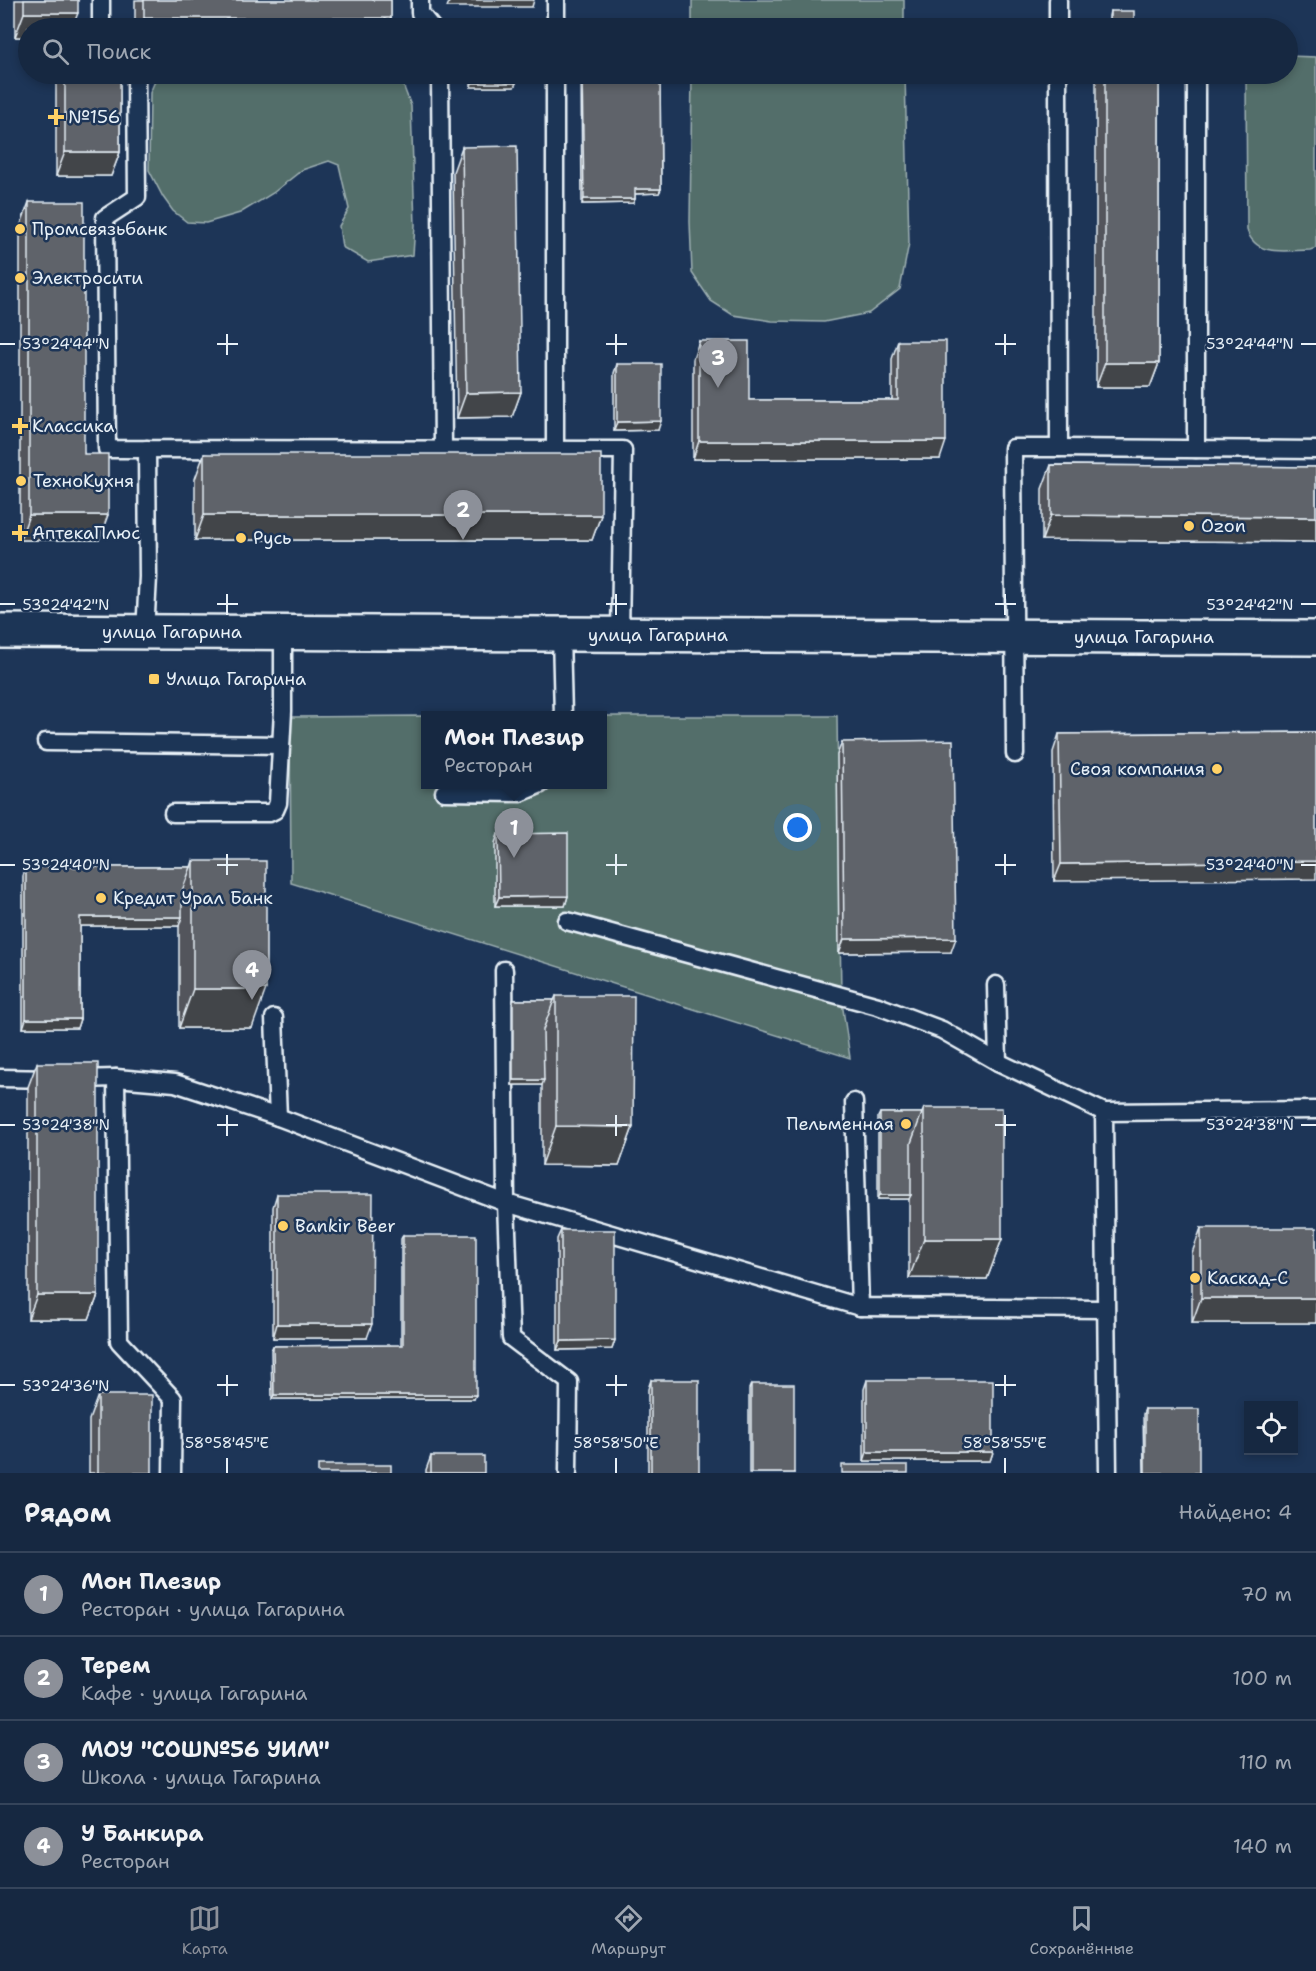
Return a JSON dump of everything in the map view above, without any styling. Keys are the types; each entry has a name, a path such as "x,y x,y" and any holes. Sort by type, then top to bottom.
{"main road":[{"name":"улица Гагарина","path":"0,632 1316,638"}],"lane":[{"path":"101,0 101,18"},
{"path":"420,0 420,13 424,18"},
{"path":"556,0 556,18"},
{"path":"1058,0 1058,18"},
{"path":"136,84 137,197 105,218 107,449 623,450 620,635"},
{"path":"440,84 443,449"},
{"path":"555,84 555,449"},
{"path":"1058,84 1059,448"},
{"path":"1196,84 1196,449"},
{"path":"1015,754 1013,448 1316,450"},
{"path":"145,632 148,577 147,449"},
{"path":"173,813 269,813 275,810 278,803 281,745 283,633"},
{"path":"561,634 563,711"},
{"path":"46,742 281,745"},
{"path":"444,792 520,793 529,789"},
{"path":"567,921 878,1006 942,1030 999,1062 1104,1112 1316,1110"},
{"path":"504,970 506,1203 511,1338 569,1382 568,1473"},
{"path":"996,985 999,1062"},
{"path":"274,1018 278,1117"},
{"path":"0,1078 8,1080 116,1078 175,1083 278,1117 506,1203 860,1307 1105,1310"},
{"path":"116,1078 119,1341 173,1399 172,1473"},
{"path":"854,1102 860,1307"},
{"path":"1104,1112 1108,1473"}],"green space":[{"path":"692,0 904,0 904,18 692,18"},
{"path":"1298,56 1316,57 1316,248 1282,251 1265,249 1251,239 1247,230 1246,84 1298,84"},
{"path":"154,84 403,84 411,106 415,225 413,255 368,262 342,247 339,226 349,209 339,165 329,161 302,170 273,193 240,213 206,223 187,222 173,211 149,170 150,93"},
{"path":"692,84 905,84 909,243 900,289 869,313 824,322 772,321 733,315 711,301 692,273 690,222"},
{"path":"421,716 421,789 607,789 607,716 837,716 841,995 850,1058 291,883 290,717"}],"building":[{"path":"24,0 78,0 78,13 24,13"},
{"path":"144,0 391,0 391,18 144,18"},
{"path":"1110,11 1134,11 1134,18 1110,18"},
{"path":"65,84 120,84 120,152 65,152"},
{"path":"582,84 660,84 661,189 635,189 635,199 584,199"},
{"path":"1105,84 1159,84 1159,363 1105,363"},
{"path":"517,146 521,392 466,393 462,147"},
{"path":"29,202 84,202 84,454 108,454 108,515 29,515"},
{"path":"699,341 749,341 749,400 898,400 898,341 946,341 946,441 699,441"},
{"path":"617,364 661,364 661,421 617,422"},
{"path":"204,454 601,454 601,515 204,515"},
{"path":"1051,465 1316,467 1316,517 1051,515"},
{"path":"1316,732 1316,861 1061,864 1059,734"},
{"path":"953,740 956,938 844,939 842,742"},
{"path":"568,833 568,896 499,897 498,834"},
{"path":"193,861 266,861 266,989 193,989"},
{"path":"26,867 191,867 182,891 182,917 80,917 80,1019 26,1019"},
{"path":"556,996 634,996 633,1127 556,1126"},
{"path":"513,1000 554,1000 543,1030 544,1080 513,1080"},
{"path":"37,1063 98,1063 98,1295 37,1295"},
{"path":"924,1108 1002,1108 1002,1239 924,1239"},
{"path":"880,1113 922,1113 911,1143 911,1195 880,1195"},
{"path":"277,1194 373,1194 372,1324 277,1324"},
{"path":"1201,1228 1316,1228 1316,1298 1201,1298"},
{"path":"561,1230 615,1230 615,1340 561,1341"},
{"path":"403,1235 476,1235 476,1395 274,1395 273,1346 403,1345"},
{"path":"651,1380 699,1380 699,1473 651,1473"},
{"path":"867,1380 993,1380 993,1452 867,1452"},
{"path":"751,1384 794,1384 794,1473 751,1473"},
{"path":"98,1395 152,1395 152,1473 98,1473"},
{"path":"1145,1409 1199,1409 1199,1473 1145,1473"},
{"path":"431,1456 484,1456 484,1473 431,1473"},
{"path":"318,1465 391,1465 391,1473 318,1473"},
{"path":"842,1465 908,1465 908,1473 842,1473"}],"place":[{"name":"№156","path":"56,117"},
{"name":"Промсвязьбанк","path":"20,229"},
{"name":"Электросити","path":"20,278"},
{"name":"МОУ \"СОШ№56 УИМ\"","path":"718,388"},
{"name":"Классика","path":"20,426"},
{"name":"ТехноКухня","path":"21,481"},
{"name":"Ozon","path":"1189,526"},
{"name":"АптекаПлюс","path":"20,533"},
{"name":"Русь","path":"241,538"},
{"name":"Терем","path":"463,540"},
{"name":"Улица Гагарина","path":"154,679"},
{"name":"Своя компания","path":"1217,769"},
{"name":"Мон Плезир","path":"514,858"},
{"name":"Кредит Урал Банк","path":"101,898"},
{"name":"У Банкира","path":"252,1000"},
{"name":"Пельменная","path":"906,1124"},
{"name":"Bankir Beer","path":"283,1226"},
{"name":"Каскад-С","path":"1195,1278"}]}
